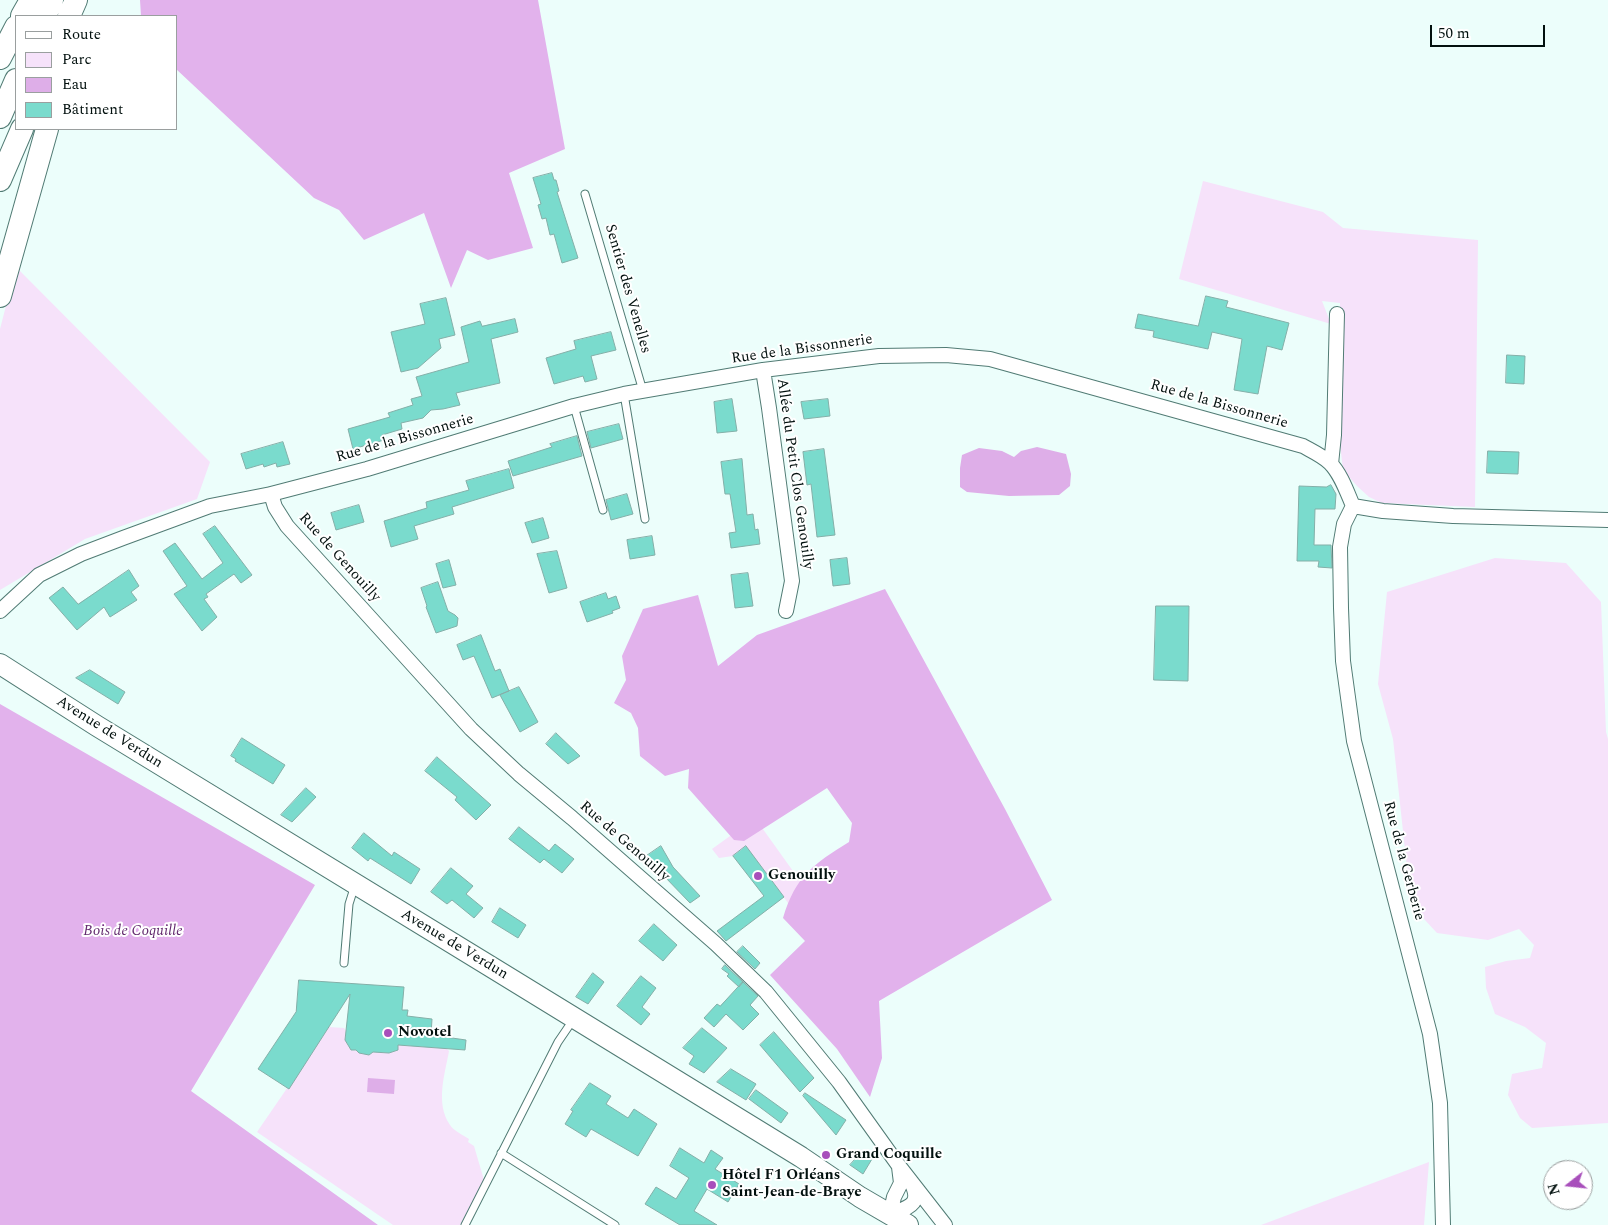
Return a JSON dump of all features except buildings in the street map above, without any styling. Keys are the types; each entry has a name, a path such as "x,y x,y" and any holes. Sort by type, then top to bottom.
{"highway":[{"path":"23,15 31,0"},
{"path":"45,15 52,0"},
{"path":"69,15 76,0"},
{"path":"84,15 91,0"},
{"path":"0,58 15,29"},
{"path":"0,117 15,82"},
{"path":"0,180 22,130"},
{"path":"0,296 47,130"}],"main road":[{"name":"Avenue de Verdun","path":"0,664 97,726 801,1157 889,1218 908,1225"}],"street":[{"path":"1331,464 1334,435 1337,314"},
{"name":"Rue de la Bissonnerie","path":"0,611 39,575 81,554 210,506 271,494 366,469 574,406 624,394 763,370 879,356 946,355 990,359 1303,446 1331,464 1338,474 1353,506"},
{"name":"Allée du Petit Clos Genouilly","path":"763,370 771,417 792,581 786,611"},
{"name":"Rue de Genouilly","path":"271,494 275,507 287,526 471,730 519,774 716,944 766,992 839,1082 899,1166 945,1225"},
{"path":"1353,506 1453,516 1608,520"},
{"name":"Rue de la Gerberie","path":"1353,506 1344,524 1340,547 1340,608 1343,661 1354,741 1430,1034 1440,1102 1443,1225"},
{"path":"889,1218 894,1197 901,1183 899,1166"},
{"path":"889,1218 909,1207 914,1202 916,1197 911,1181"}],"lane":[{"name":"Sentier des Venelles","path":"585,194 643,391"},
{"path":"624,394 645,519"},
{"path":"574,406 603,510"},
{"path":"344,962 349,904 355,884"},
{"path":"465,1225 558,1042 574,1019"},
{"path":"501,1153 615,1225"}],"green space":[{"path":"140,0 538,0 565,149 509,173 533,248 488,260 467,250 451,288 424,213 364,240 339,210 314,198 178,71 178,15 141,15"},
{"path":"1203,181 1323,212 1343,228 1478,240 1475,507 1382,503 1369,497 1343,470 1339,435 1340,303 1322,301 1331,324 1179,279"},
{"path":"16,267 210,462 197,499 85,539 0,590 0,329"},
{"path":"1495,558 1566,563 1601,602 1606,732 1608,739 1608,1123 1532,1128 1520,1118 1508,1095 1512,1074 1542,1068 1546,1043 1525,1027 1495,1014 1486,988 1485,967 1506,961 1530,958 1534,945 1519,929 1488,940 1437,933 1411,905 1393,739 1378,684 1387,592"},
{"path":"885,589 1005,809 1052,900 879,1001 882,1058 870,1097 837,1049 770,975 805,941 783,918 794,891 800,881 816,864 849,842 852,823 827,788 744,841 734,840 688,788 689,769 665,776 640,756 638,728 631,713 614,703 626,680 622,656 643,609 698,595 718,666 757,635"},
{"name":"Bois de Coquille","path":"0,704 315,885 191,1091 378,1225 0,1225"},
{"path":"755,818 818,906 800,919 746,847 733,856 719,858 712,849"},
{"path":"329,1027 344,1028 346,1031 345,1038 348,1039 347,1044 351,1050 369,1055 373,1052 389,1053 398,1050 398,1045 446,1048 449,1051 442,1088 445,1116 450,1125 469,1139 468,1142 474,1146 484,1180 460,1225 393,1225 257,1132"},
{"path":"1429,1162 1424,1225 1261,1225"}],"water":[{"path":"1037,447 1066,454 1071,474 1070,486 1059,495 1009,496 967,492 960,487 962,455 979,448 1002,451 1014,457 1021,451"},
{"path":"368,1078 395,1080 394,1094 367,1092"}],"place":[{"name":"Genouilly","path":"758,876"},
{"name":"Novotel","path":"388,1033"},
{"name":"Grand Coquille","path":"826,1155"},
{"name":"Hôtel F1 Orléans Saint-Jean-de-Braye","path":"712,1185"}]}
